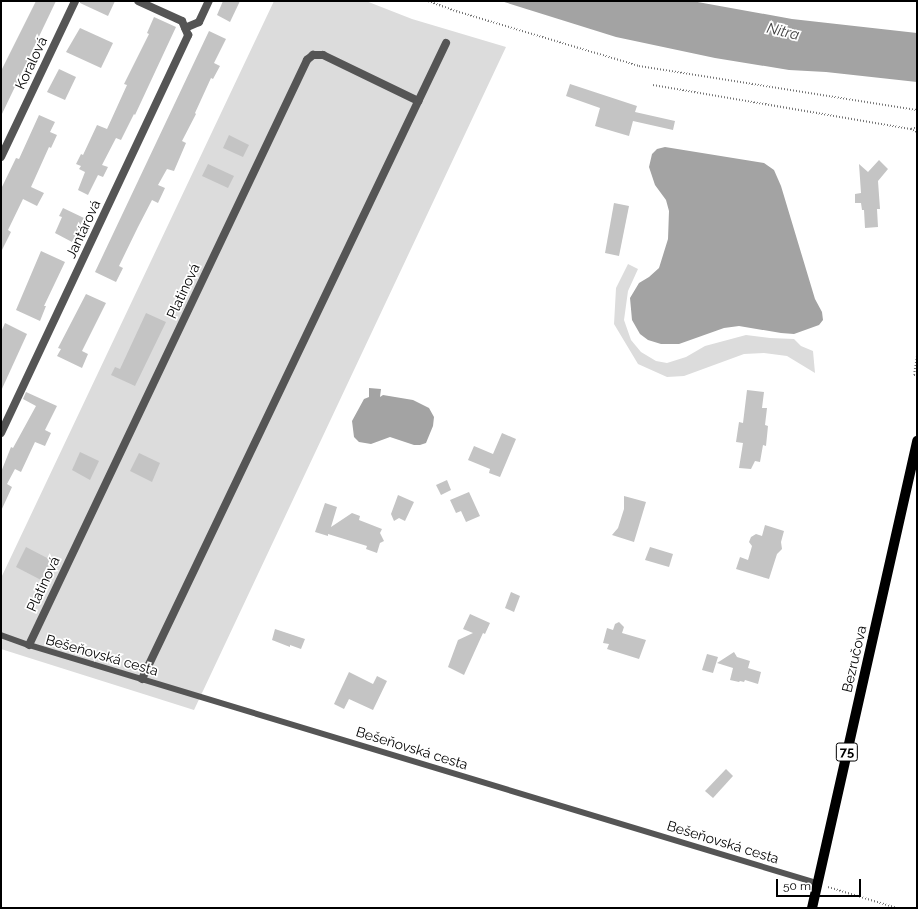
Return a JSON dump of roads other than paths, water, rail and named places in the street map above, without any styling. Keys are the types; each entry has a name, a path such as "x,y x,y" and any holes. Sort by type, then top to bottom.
{"main road":[{"name":"Bezručova","path":"817,883 917,441"},
{"name":"75","path":"812,908 817,883"}],"street":[{"name":"Koralová","path":"1,157 75,1"},
{"path":"138,1 182,21 187,32 199,22 209,1"},
{"name":"Jantárová","path":"1,433 187,32"},
{"path":"142,679 446,43"},
{"name":"Platinová","path":"28,646 308,60 313,55 323,55 418,101"}],"lane":[{"name":"Bešeňovská cesta","path":"1,635 28,646 817,883"}],"water":[{"name":"Nitra","path":"501,1 692,1 792,19 917,33 917,82 826,72 789,70 715,58 616,37"},
{"path":"665,147 764,163 774,170 781,186 815,299 822,312 823,320 819,325 794,334 739,326 724,328 679,344 661,344 648,340 640,334 632,320 630,298 639,283 659,268 668,239 669,211 666,200 655,185 649,167 652,154 657,149"},
{"path":"369,388 381,389 380,397 383,395 413,400 429,408 434,417 433,426 426,443 414,445 390,437 371,444 359,442 354,437 352,421 364,399 369,397"}]}
